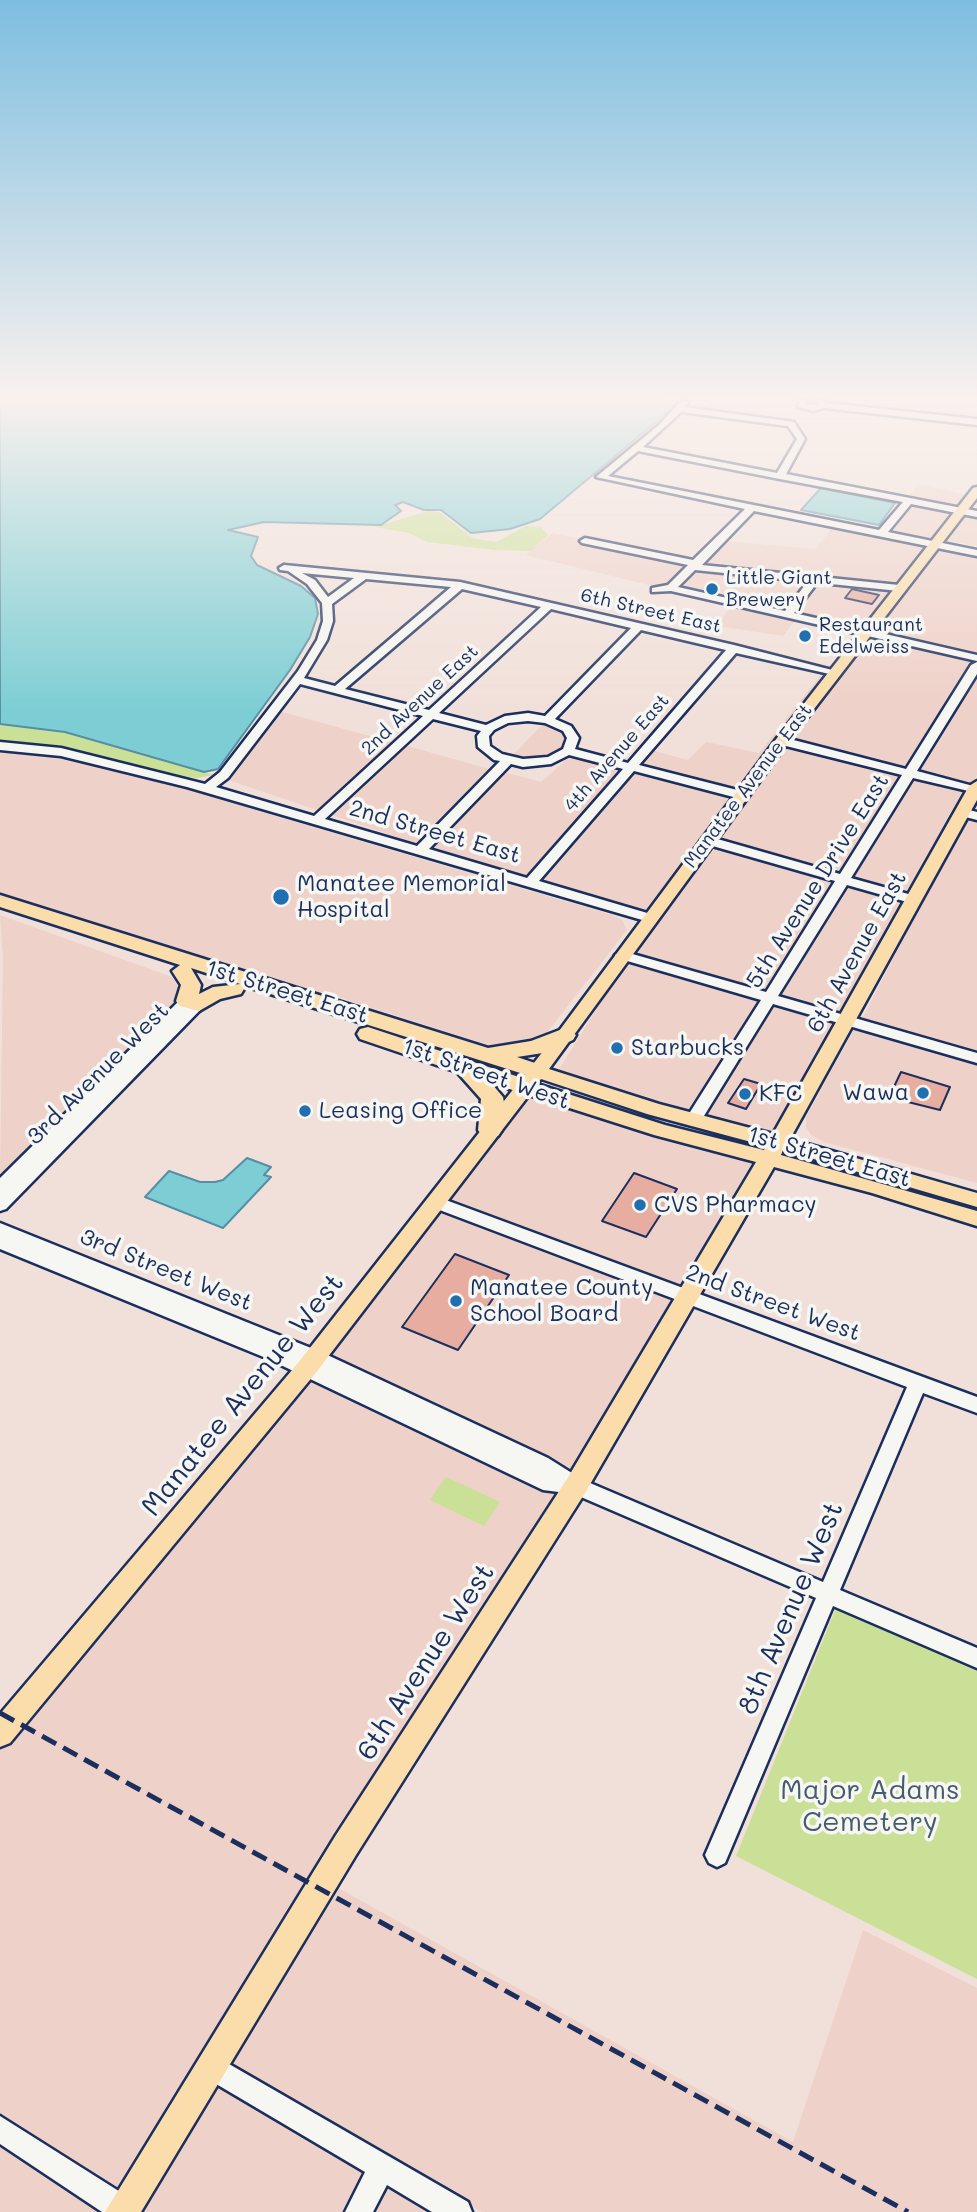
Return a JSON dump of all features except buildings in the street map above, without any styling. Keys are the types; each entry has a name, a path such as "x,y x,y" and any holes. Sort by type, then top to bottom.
{"highway":[{"name":"1st Street East","path":"0,901 471,1059"},
{"name":"1st Street West","path":"0,911 234,989 471,1059 529,1079"},
{"path":"182,971 191,985 193,1002 234,989"},
{"path":"490,1130 494,1108 492,1097 471,1059 523,1051 565,1035"}],"main road":[{"name":"Manatee Avenue East","path":"529,1079 565,1035 649,918 834,672 966,503"},
{"name":"6th Avenue East","path":"773,1150 914,900 970,814 976,788"},
{"name":"1st Street East","path":"529,1079 693,1120 773,1150 977,1200"},
{"name":"1st Street West","path":"529,1079 661,1130 773,1150 977,1219"},
{"name":"Manatee Avenue West","path":"0,1734 310,1363 529,1079"},
{"name":"6th Avenue West","path":"122,2211 209,2066 576,1486 773,1150"}],"street":[{"path":"734,503 977,553"},
{"path":"882,533 907,503"},
{"path":"920,503 977,514"},
{"path":"671,588 753,507"},
{"path":"584,541 695,565 900,588"},
{"name":"6th Street East","path":"327,603 311,582 284,568 460,585 834,672"},
{"path":"208,788 224,775 297,680 322,640 328,621 327,603 363,576"},
{"path":"337,690 460,585"},
{"path":"787,615 809,587"},
{"path":"656,590 671,588 977,658"},
{"name":"2nd Avenue East","path":"317,820 548,606"},
{"path":"548,720 638,627"},
{"name":"4th Avenue East","path":"530,883 734,648"},
{"name":"5th Avenue Drive East","path":"693,1120 977,664"},
{"path":"297,680 488,729"},
{"path":"568,751 573,741 570,733 562,725 548,720 514,718 488,729 482,739 484,747 507,761 542,762 568,751 741,795"},
{"path":"782,741 976,788"},
{"name":"2nd Street East","path":"0,746 61,752 208,788 649,918"},
{"path":"420,851 507,761"},
{"path":"708,840 914,900"},
{"path":"622,955 977,1058"},
{"name":"3rd Avenue West","path":"0,1205 92,1104 193,1002"},
{"name":"3rd Avenue West","path":"0,1188 92,1104"},
{"name":"2nd Street West","path":"435,1202 977,1405"},
{"name":"3rd Street West","path":"0,1229 310,1363 423,1417 541,1464 576,1486 976,1656"},
{"name":"3rd Street West","path":"0,1242 310,1363"},
{"name":"8th Avenue West","path":"717,1855 918,1383"},
{"path":"209,2066 458,2212"},
{"path":"0,2129 122,2211"},
{"path":"359,2212 382,2166"}],"shaded area":[{"path":"912,503 955,512 933,538 891,529"},
{"path":"928,503 962,503 957,509"},
{"path":"963,513 977,516 977,546 942,539"},
{"path":"833,526 927,546 896,585 700,566 724,541 816,549"},
{"path":"552,533 582,539 580,542 691,564 668,587 661,588 526,555"},
{"path":"935,548 977,557 977,656 870,632"},
{"path":"697,569 894,588 861,630 793,614 814,586 806,585 784,612 677,588"},
{"path":"671,590 796,619 783,636 717,626 731,606"},
{"path":"868,635 975,660 906,770 788,740"},
{"path":"824,671 828,672 738,791 638,766 651,750 688,760 706,742 759,753"},
{"path":"977,674 977,775 971,786 917,772"},
{"path":"279,711 395,743 320,811 225,779"},
{"path":"546,721 564,731 568,736 567,746 552,757 531,761 509,759"},
{"path":"785,744 903,774 840,875 715,839"},
{"path":"404,745 493,770 420,845 329,814"},
{"name":"Manatee Memorial Hospital","path":"0,749 37,751 89,761 174,783 232,800 251,809 612,915 622,920 627,930 545,1035 538,1040 501,1047 488,1045 335,996 274,981 0,893"},
{"path":"573,754 624,768 527,879 429,848 503,772 541,782"},
{"path":"634,770 734,796 645,914 537,882"},
{"path":"914,777 968,791 910,895 851,878"},
{"path":"967,816 977,819 977,1053 862,1019"},
{"path":"711,844 836,880 765,994 630,953"},
{"path":"848,884 907,901 843,1016 777,997"},
{"path":"0,915 183,981 181,999 0,1180 3,958"},
{"path":"633,962 761,1000 690,1113 558,1071 619,973"},
{"path":"773,1003 839,1022 776,1133 703,1116"},
{"path":"855,1028 977,1063 977,1183 824,1142 811,1135 806,1127 806,1117"},
{"path":"526,1096 757,1162 683,1290 444,1200"},
{"path":"438,1209 678,1299 573,1475 325,1355"},
{"path":"308,1377 547,1490 563,1491 120,2193 0,2114 0,1748"},
{"path":"333,1885 793,2142 863,1930 977,1988 977,2212 482,2212 225,2062"},
{"path":"213,2082 366,2171 345,2212 135,2212"},
{"path":"0,2143 102,2212 0,2212"},
{"path":"387,2183 435,2212 372,2212"}],"green space":[{"path":"428,511 439,512 473,538 496,542 526,526 541,527 548,535 531,551 495,550 427,542 409,533 375,527"},
{"path":"0,724 65,732 213,775 197,778 155,772 75,751 0,744"},
{"path":"446,1477 500,1502 484,1526 430,1500"},
{"name":"Major Adams Cemetery","path":"836,1608 977,1669 977,1979 736,1856"}],"water":[{"path":"0,503 400,503 395,505 401,511 381,525 264,522 228,530 258,537 251,556 257,565 301,586 315,598 318,614 310,637 290,670 218,769 204,772 65,732 0,724"},
{"path":"406,503 559,503 540,519 510,529 471,533 441,510 424,510"},
{"path":"807,503 895,503 879,525 801,510"},
{"path":"247,1158 271,1167 264,1175 271,1177 223,1228 145,1197 169,1171 200,1182 215,1182 223,1180"}],"railway":[{"path":"0,1713 908,2212"}],"place":[{"name":"Little Giant Brewery","path":"712,589"},
{"name":"Restaurant Edelweiss","path":"805,636"},
{"name":"Manatee Memorial Hospital","path":"281,897"},
{"name":"Starbucks","path":"617,1048"},
{"name":"Wawa","path":"923,1093"},
{"name":"KFC","path":"745,1094"},
{"name":"Leasing Office","path":"305,1111"},
{"name":"CVS Pharmacy","path":"640,1205"},
{"name":"Manatee County School Board","path":"456,1301"}]}
